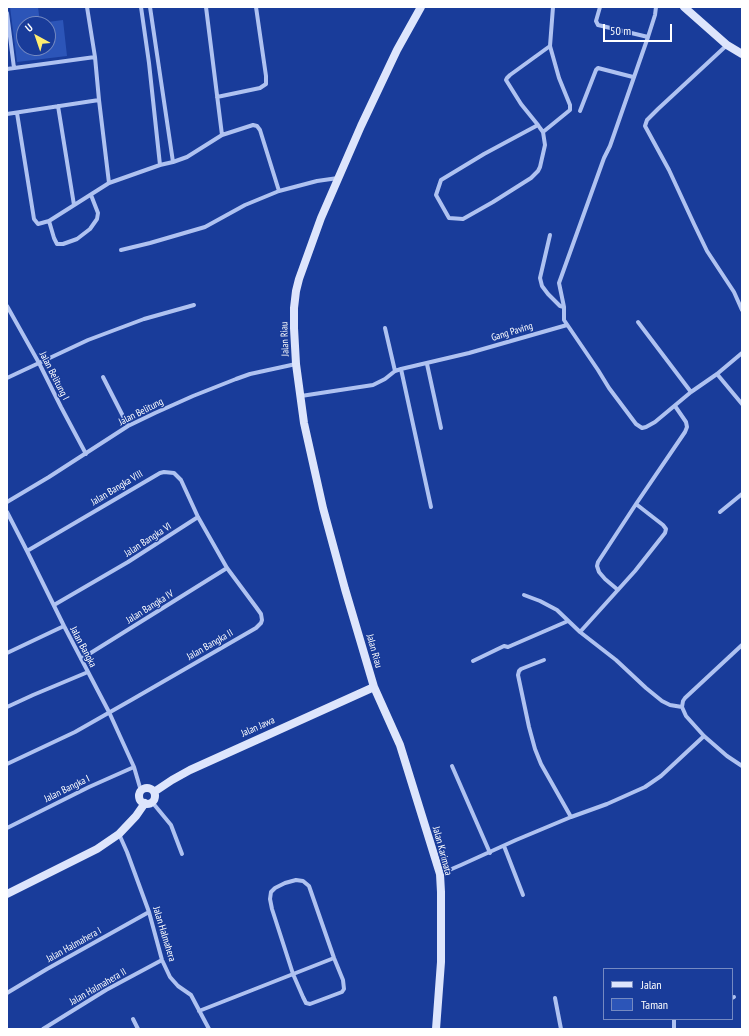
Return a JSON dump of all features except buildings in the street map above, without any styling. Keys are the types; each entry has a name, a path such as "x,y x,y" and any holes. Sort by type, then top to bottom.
{"main road":[{"name":"Jalan Riau","path":"374,687 323,508 304,423 296,364 294,314 296,291 299,279 321,218 361,126 397,50 421,7"},
{"path":"684,7 727,45 742,54"},
{"name":"Jalan Jawa","path":"154,792 190,770 374,687"},
{"name":"Jalan Karimata","path":"374,687 400,745 440,874 441,934 436,1029"},
{"path":"7,894 97,849 119,834 155,797 154,792 147,788 141,791 139,796 142,802 148,803"}],"street":[{"path":"87,7 95,57 109,183"},
{"path":"141,7 149,63 160,165"},
{"path":"150,7 173,162"},
{"path":"206,7 222,135"},
{"path":"217,97 260,88 266,84 256,7"},
{"path":"543,132 570,110 570,105 559,78 550,46 553,7"},
{"path":"600,7 596,21 598,25 648,37"},
{"path":"656,7 648,37 560,283 564,307 564,320 594,363 609,388 632,419 639,427 642,428 655,422 742,353"},
{"path":"7,13 14,68"},
{"path":"727,45 647,120 644,126 669,170 707,251 734,292 742,310"},
{"path":"538,126 484,154 441,180 436,196 449,218 463,219 493,202 535,174 540,168 545,145 543,132 521,104 506,79 550,46"},
{"path":"7,69 95,57"},
{"path":"149,63 158,62"},
{"path":"580,111 598,68 633,77"},
{"path":"7,114 99,100"},
{"path":"58,106 74,205"},
{"path":"17,113 34,219 38,224 49,221 109,183 187,157 222,135 253,125 259,128 263,137 279,191"},
{"path":"121,250 205,227 245,205 279,191 338,178"},
{"path":"49,221 57,244 63,244 77,239 95,224 98,217 92,195"},
{"path":"550,235 540,278 542,286 548,294 560,306 564,307"},
{"path":"7,378 88,340 144,319 194,305"},
{"name":"Jalan Belitung I","path":"7,306 40,363 86,454"},
{"path":"638,322 691,392"},
{"name":"Gang Paving","path":"300,396 373,385 401,369 469,354 567,325"},
{"path":"385,328 395,372"},
{"name":"Jalan Belitung","path":"7,502 86,454 128,426 187,399 236,379 250,374 296,364"},
{"path":"427,364 441,428"},
{"path":"401,369 430,507"},
{"path":"717,374 742,404"},
{"path":"104,377 128,426"},
{"path":"618,590 600,574 598,564 600,557 686,430 686,422 674,406"},
{"name":"Jalan Bangka VIII","path":"27,551 164,472 174,472 181,480 198,517"},
{"path":"720,512 742,494"},
{"path":"580,632 647,557 666,532 663,525 636,504"},
{"name":"Jalan Bangka","path":"7,512 109,712 134,767 141,791"},
{"path":"198,517 227,568"},
{"name":"Jalan Bangka VI","path":"54,605 128,562 198,517"},
{"name":"Jalan Bangka IV","path":"81,659 227,568"},
{"name":"Jalan Bangka II","path":"7,764 75,732 259,625 262,620 261,614 227,568"},
{"path":"524,595 557,610 580,632 616,660 626,671 662,701 670,705 682,707"},
{"path":"473,661 504,646 508,647 568,621"},
{"path":"7,653 64,626"},
{"path":"742,645 685,698 682,707 686,716 704,736 727,756 742,766"},
{"path":"544,660 521,669 518,675 535,748 541,764 571,817"},
{"path":"7,707 88,672"},
{"path":"440,874 571,817 607,804 645,787 661,776 704,736"},
{"path":"452,766 490,853"},
{"name":"Jalan Bangka I","path":"7,828 89,787 134,767"},
{"path":"148,803 171,825 182,854"},
{"name":"Jalan Halmahera","path":"119,834 149,912 162,960 170,977 178,986 191,996 209,1029"},
{"path":"504,846 523,895"},
{"path":"298,880 304,881 309,886 343,980 344,989 342,992 310,1004 306,1002 303,997 293,974 272,909 270,894 280,885 298,880"},
{"name":"Jalan Halmahera I","path":"7,993 149,912"},
{"path":"199,1011 334,958"},
{"name":"Jalan Halmahera II","path":"42,1029 106,990 162,960"},
{"path":"555,998 561,1029"},
{"path":"133,1019 138,1029"}],"green space":[{"path":"10,7 38,7 39,16 16,16 16,54"},
{"path":"63,20 67,56 17,62 16,56 56,56 56,21"}]}
